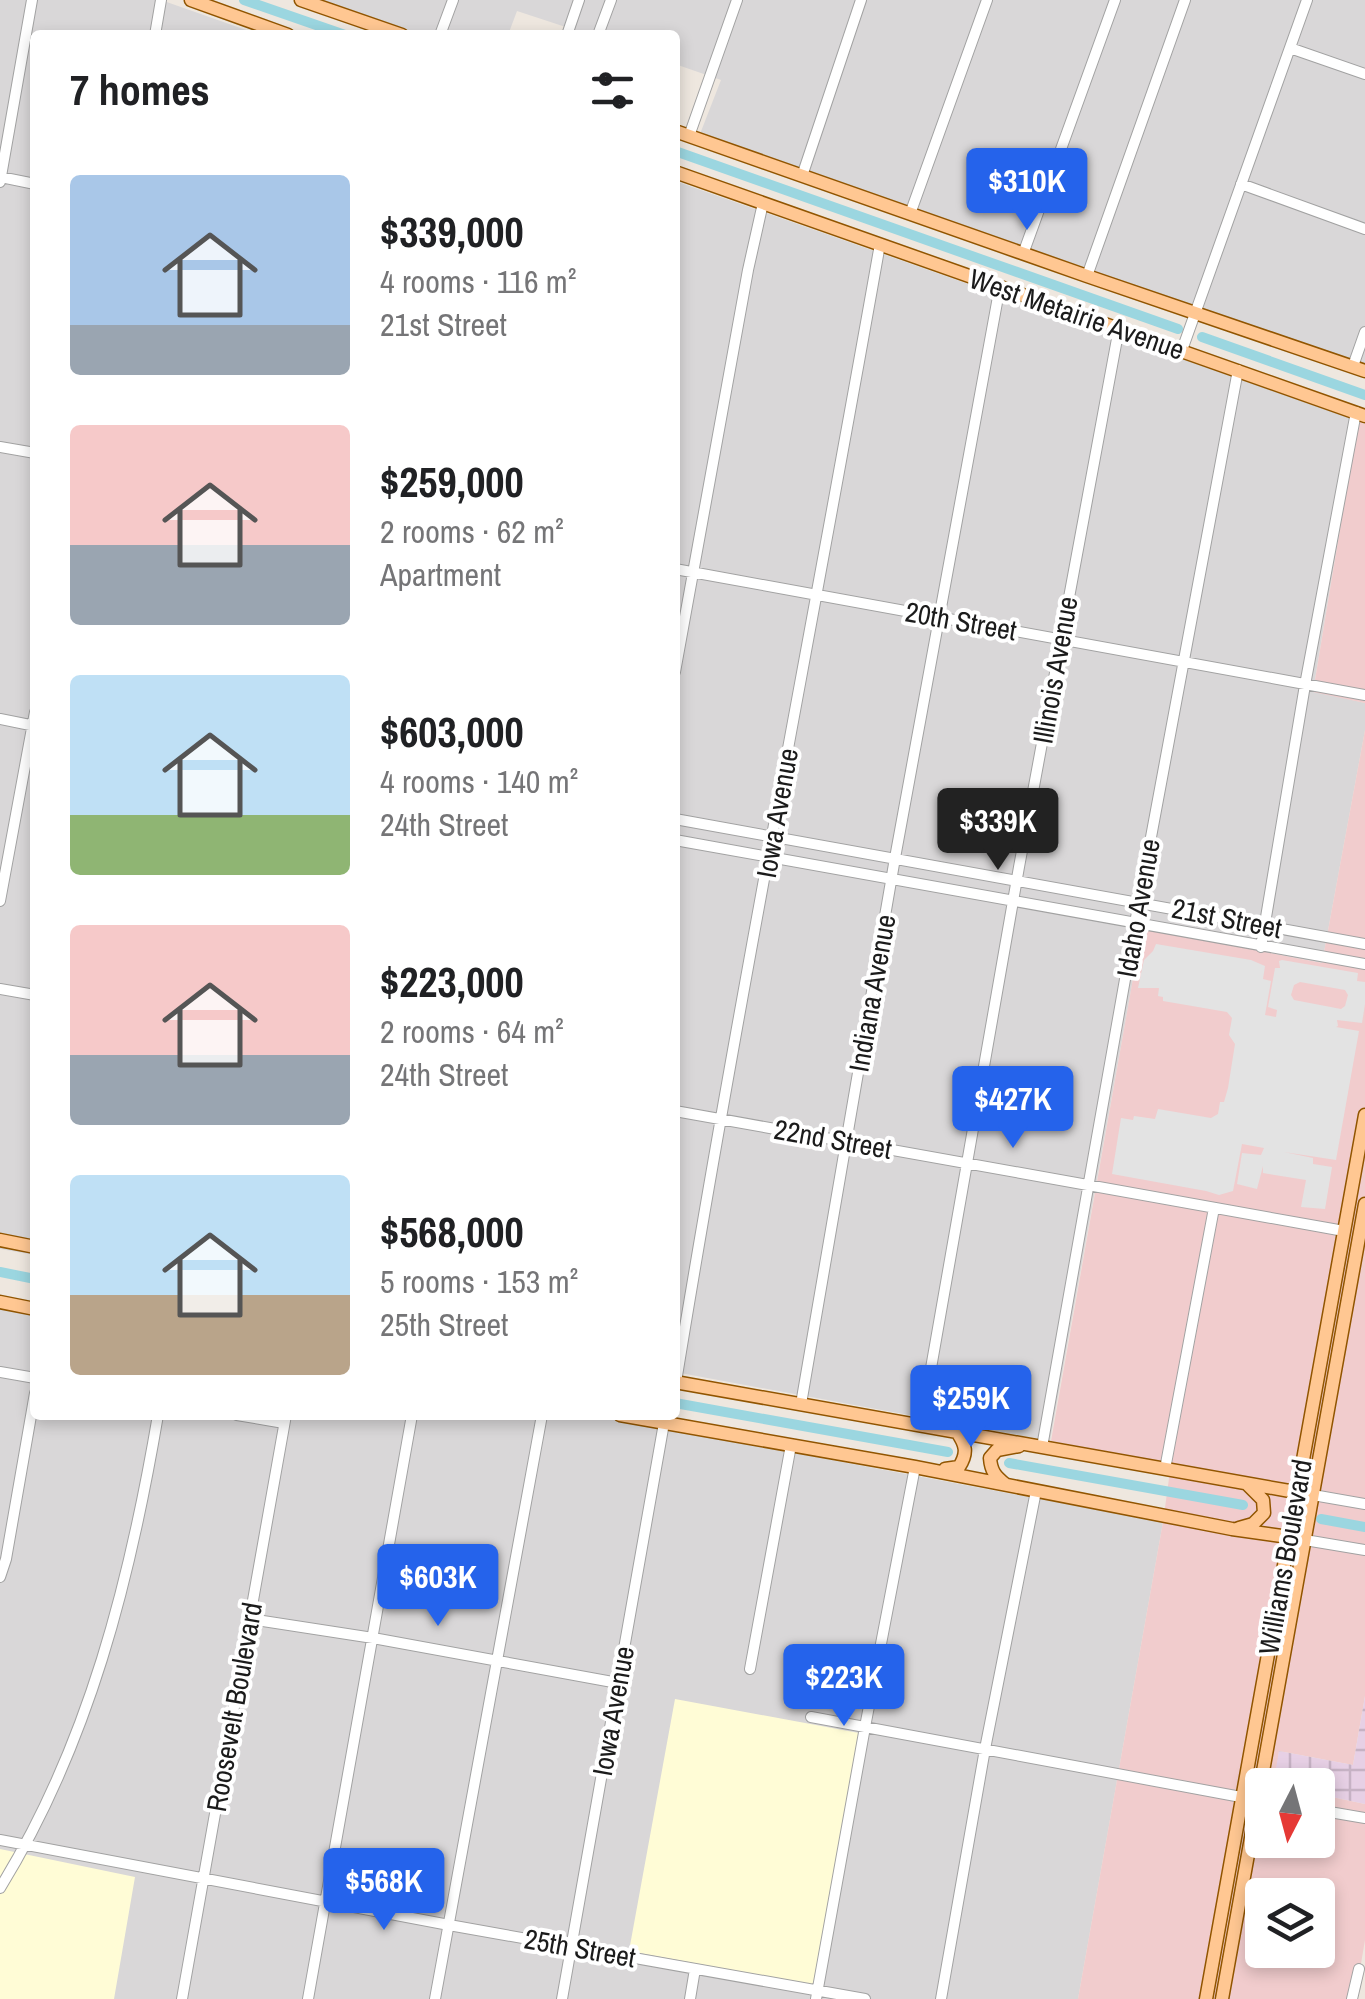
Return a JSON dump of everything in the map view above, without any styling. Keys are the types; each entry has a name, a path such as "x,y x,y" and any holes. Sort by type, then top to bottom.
{"main road":[{"path":"191,0 272,30"},
{"path":"301,0 325,4 390,30"},
{"name":"West Metairie Avenue","path":"680,133 1359,368"},
{"name":"West Metairie Avenue","path":"680,174 1360,414"},
{"name":"Williams Boulevard","path":"1206,1999 1365,1114"},
{"path":"1349,1204 1354,1230 1362,1234"},
{"name":"Williams Boulevard","path":"1266,1768 1365,1204"},
{"path":"0,1240 30,1245"},
{"path":"0,1302 30,1308"},
{"path":"680,1383 1314,1495"},
{"path":"648,1420 1305,1540"},
{"path":"933,1471 959,1466 965,1458 964,1442 958,1432"},
{"path":"1007,1486 991,1468 990,1458 997,1450 1026,1444"},
{"path":"1232,1529 1254,1524 1264,1513 1263,1500 1245,1484"},
{"path":"1248,1758 1252,1768"},
{"path":"1241,1797 1245,1804"},
{"name":"Williams Boulevard","path":"1222,1999 1246,1858"}],"street":[{"path":"30,183 0,179 32,0"},
{"path":"155,30 161,0"},
{"path":"442,30 452,0"},
{"path":"569,30 579,0"},
{"path":"600,30 611,0"},
{"path":"690,136 737,0"},
{"path":"802,176 861,0"},
{"path":"910,214 986,0"},
{"path":"1088,276 1185,0"},
{"path":"1182,350 1307,0"},
{"path":"1023,254 1112,1"},
{"path":"1290,48 1365,74"},
{"path":"1241,184 1365,229"},
{"path":"680,644 763,203"},
{"name":"Iowa Avenue","path":"680,1358 719,1119 880,244"},
{"name":"Indiana Avenue","path":"800,1404 1000,286"},
{"name":"Illinois Avenue","path":"921,1425 1119,328"},
{"path":"1359,368 1365,332"},
{"name":"Idaho Avenue","path":"1042,1447 1238,370"},
{"path":"1260,946 1305,684 1360,414"},
{"path":"0,447 30,452"},
{"name":"20th Street","path":"680,570 1365,695"},
{"path":"0,720 30,725"},
{"path":"0,901 30,747"},
{"name":"21st Street","path":"680,820 1365,944"},
{"name":"21st Street","path":"680,841 1365,964"},
{"path":"0,989 30,994"},
{"name":"22nd Street","path":"680,1112 1344,1231"},
{"path":"1165,1469 1214,1208"},
{"path":"0,1372 30,1377"},
{"path":"0,1577 30,1420"},
{"path":"0,1888 26,1846 89,1699 119,1604 143,1504 157,1420"},
{"name":"Roosevelt Boulevard","path":"182,1999 285,1420"},
{"path":"308,1999 411,1420"},
{"path":"435,1999 541,1420"},
{"name":"Iowa Avenue","path":"562,1999 664,1423"},
{"path":"750,1669 791,1445"},
{"path":"817,1995 916,1468"},
{"path":"941,1999 1036,1491"},
{"path":"1314,1495 1365,1504"},
{"path":"1305,1540 1365,1550"},
{"path":"250,1618 618,1683"},
{"path":"811,1717 1241,1797"},
{"path":"1335,1813 1365,1818"},
{"name":"25th Street","path":"0,1840 817,1995 864,1999"},
{"path":"690,1999 695,1969"},
{"path":"1352,1999 1359,1969"}],"shaded area":[{"path":"0,0 161,0 246,30 30,30 30,1254 0,1249"},
{"path":"317,0 1365,0 1365,367 700,134 721,80 680,66 680,30 575,30 517,11 510,30 404,30"},
{"path":"680,183 1358,421 1313,691 1365,703 1365,730 1322,963 1142,929 1050,1441 680,1373"},
{"path":"1358,421 1365,424 1365,703 1313,692"},
{"path":"1365,730 1365,1696 1353,1765 1279,1751 1277,1768 1245,1768 1245,1858 1335,1858 1335,1798 1365,1804 1365,1940 1355,1999 1078,1999 1171,1464 1051,1441 1142,928 1322,963"},
{"path":"1156,944 1251,960 1265,966 1263,979 1271,981 1265,1015 1276,1017 1277,1010 1268,1007 1279,961 1358,973 1357,981 1365,982 1362,1023 1337,1020 1336,1027 1359,1031 1336,1160 1284,1152 1332,1167 1325,1209 1301,1207 1306,1180 1263,1173 1263,1166 1257,1189 1237,1184 1242,1153 1261,1155 1264,1148 1242,1144 1233,1191 1219,1195 1112,1174 1121,1118 1155,1119 1158,1109 1211,1118 1218,1114 1228,1088 1235,1044 1229,1035 1232,1018 1227,1012 1163,1001 1158,996 1159,988 1138,988 1144,960","holes":["1300,982 1345,990 1348,995 1341,1009 1294,1000 1291,995 1294,985"]},
{"path":"0,1304 30,1310 30,1420 618,1420 1163,1522 1078,1999 0,1999"},
{"path":"1365,1696 1365,1804 1335,1798 1335,1768 1276,1768 1279,1751 1353,1765"},
{"path":"675,1699 859,1733 813,1985 629,1951"},
{"path":"0,1849 135,1877 114,1999 0,1999"}],"waterway":[{"path":"244,0 331,30"},
{"path":"680,153 1178,329"},
{"path":"1202,337 1365,395"},
{"path":"0,1272 30,1278"},
{"path":"680,1404 948,1452"},
{"path":"1009,1463 1243,1505"},
{"path":"1321,1519 1365,1527"}]}
